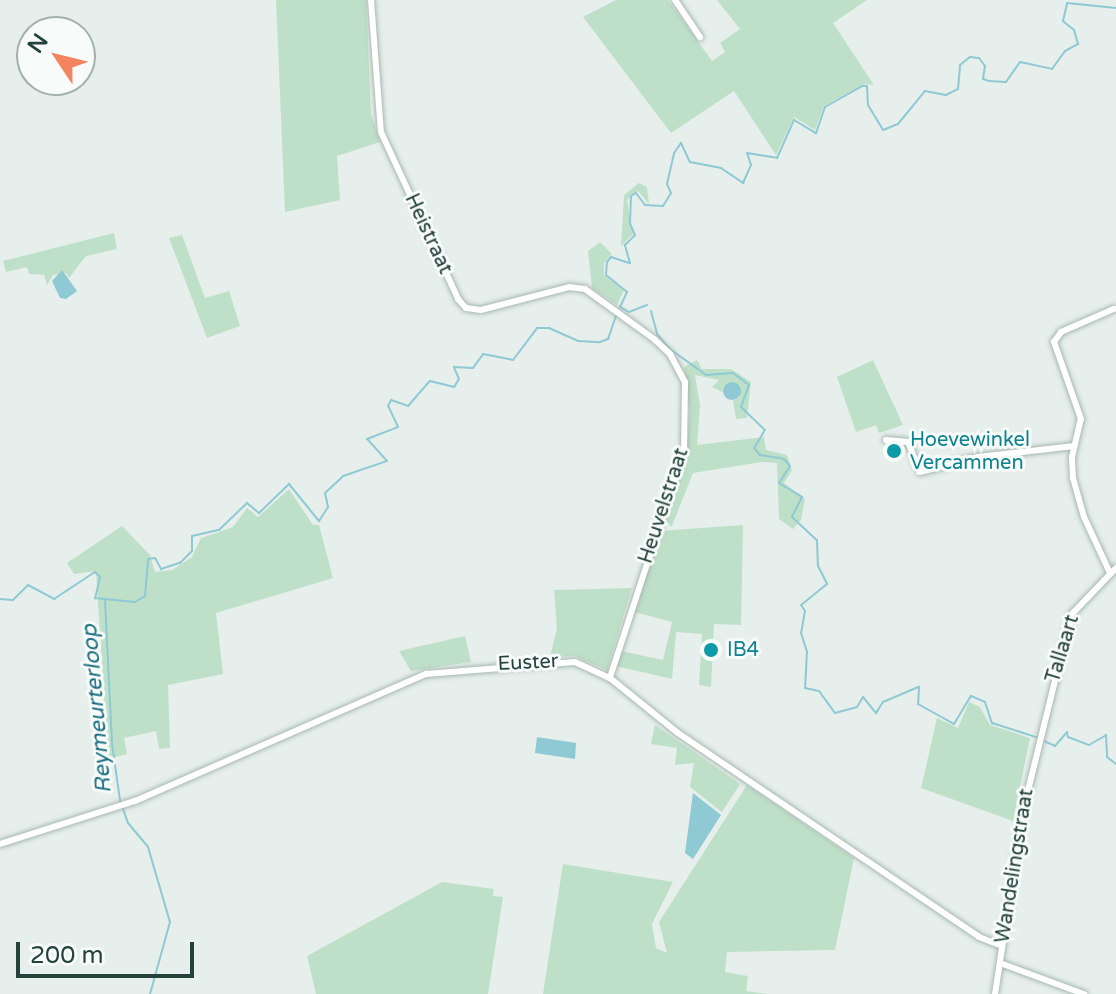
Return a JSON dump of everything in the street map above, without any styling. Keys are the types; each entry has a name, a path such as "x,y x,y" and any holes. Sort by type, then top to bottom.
{"street":[{"name":"Heistraat","path":"371,0 378,123 458,299 466,308 481,310 579,288 618,311"},
{"path":"675,0 700,37"},
{"name":"Tallaart","path":"1038,738 1071,615 1113,571 1084,517 1073,478 1074,446 1081,419 1054,342 1061,332 1114,309"},
{"name":"Heuvelstraat","path":"610,678 684,451 687,419 679,367 618,311"},
{"path":"886,440 908,442 920,472 978,457 1074,446"},
{"name":"Euster","path":"0,844 135,801 426,674 558,661 590,665 678,733 979,937 1002,946"},
{"name":"Wandelingstraat","path":"995,994 1038,738"},
{"path":"1000,963 1084,994"}],"green space":[{"path":"276,0 366,0 371,114 380,142 337,156 340,200 285,212"},
{"path":"616,0 668,0 712,61 725,52 720,43 740,29 717,0 867,0 833,23 874,85 864,84 824,106 815,130 794,117 776,155 734,91 671,133 583,17"},
{"path":"639,183 647,187 649,204 638,191 627,200 633,234 621,246 624,195"},
{"path":"114,233 117,249 86,256 69,278 66,273 53,275 47,285 44,275 29,274 27,267 6,272 3,261"},
{"path":"182,235 205,298 229,291 240,326 207,338 169,238"},
{"path":"600,242 612,254 604,263 604,275 624,290 617,305 592,288 588,251"},
{"path":"697,360 702,369 731,369 751,382 747,418 736,419 733,401 740,397 724,386 722,392 712,387 719,380 695,375 700,405 697,445 764,437 766,450 787,455 792,470 784,483 805,499 801,520 793,529 779,519 777,463 762,462 693,473 672,526 663,525 687,447 690,413 684,367"},
{"path":"873,360 903,425 879,433 876,425 856,432 837,377"},
{"path":"289,489 313,525 319,525 333,578 216,613 223,674 168,685 170,748 159,749 156,731 124,738 127,754 108,759 96,571 74,574 67,563 122,526 150,555 155,572 172,570 192,557 201,538 233,527 247,508 258,517"},
{"path":"743,525 741,625 714,624 711,687 699,685 702,634 676,632 672,679 616,666 621,651 663,660 672,622 631,611 660,531"},
{"path":"632,588 607,670 574,656 550,657 557,628 554,590"},
{"path":"465,636 471,662 411,671 399,651"},
{"path":"969,702 980,707 990,725 1030,738 1013,821 921,788 937,718 958,728"},
{"path":"655,725 740,784 722,812 690,787 694,763 675,765 677,748 651,744"},
{"path":"747,785 854,858 835,950 727,952 725,972 748,976 746,991 768,994 543,994 563,864 673,882 652,924 656,948 667,953 659,922"},
{"path":"442,882 494,889 493,896 503,897 488,994 316,994 307,956"}],"water":[{"path":"62,270 77,291 66,299 60,298 52,281"},
{"path":"732,382 741,391 732,400 723,391"},
{"path":"537,737 576,743 575,759 535,753"},
{"path":"693,793 721,815 693,859 685,853"}],"waterway":[{"path":"647,305 629,312 620,307 627,292 606,275 607,262 611,257 630,263 625,245 635,235 630,224 631,196 636,193 645,205 663,206 671,193 667,184 674,153 681,143 690,162 721,168 743,183 751,165 747,153 777,158 794,120 816,133 825,107 862,86 867,86 868,105 883,130 898,124 925,91 946,95 958,89 960,65 970,57 979,58 985,66 983,79 989,81 1006,82 1020,62 1052,69 1065,51 1078,44 1074,30 1063,21 1067,3 1116,8"},
{"path":"651,311 657,334 670,349 706,375 733,373 749,385 741,407 765,430 754,448 760,455 784,459 790,466 779,483 802,497 792,517 817,540 818,566 827,584 801,605 805,611 801,633 807,651 805,688 819,691 835,713 857,707 863,697 876,713 883,702 919,687 918,704 954,724 971,696 985,702 992,723 1039,738"},
{"path":"0,599 13,600 28,585 54,599 95,572 100,577 95,598 135,602 145,596 148,559 155,558 161,569 180,563 192,551 192,536 219,530 247,503 259,513 289,484 319,521 328,507 325,493 343,476 387,461 367,439 398,427 388,406 391,400 408,406 430,381 454,387 459,379 454,367 473,368 483,354 513,360 537,328 549,328 578,341 600,342 608,339 616,316"},
{"name":"Reymeurterloop","path":"105,600 112,744 120,800 128,823 148,847 170,922 150,994"},
{"path":"1044,741 1055,746 1067,732 1068,737 1089,745 1106,735 1107,757 1116,764"}],"place":[{"name":"Hoevewinkel Vercammen","path":"894,451"},
{"name":"IB4","path":"711,650"}]}
